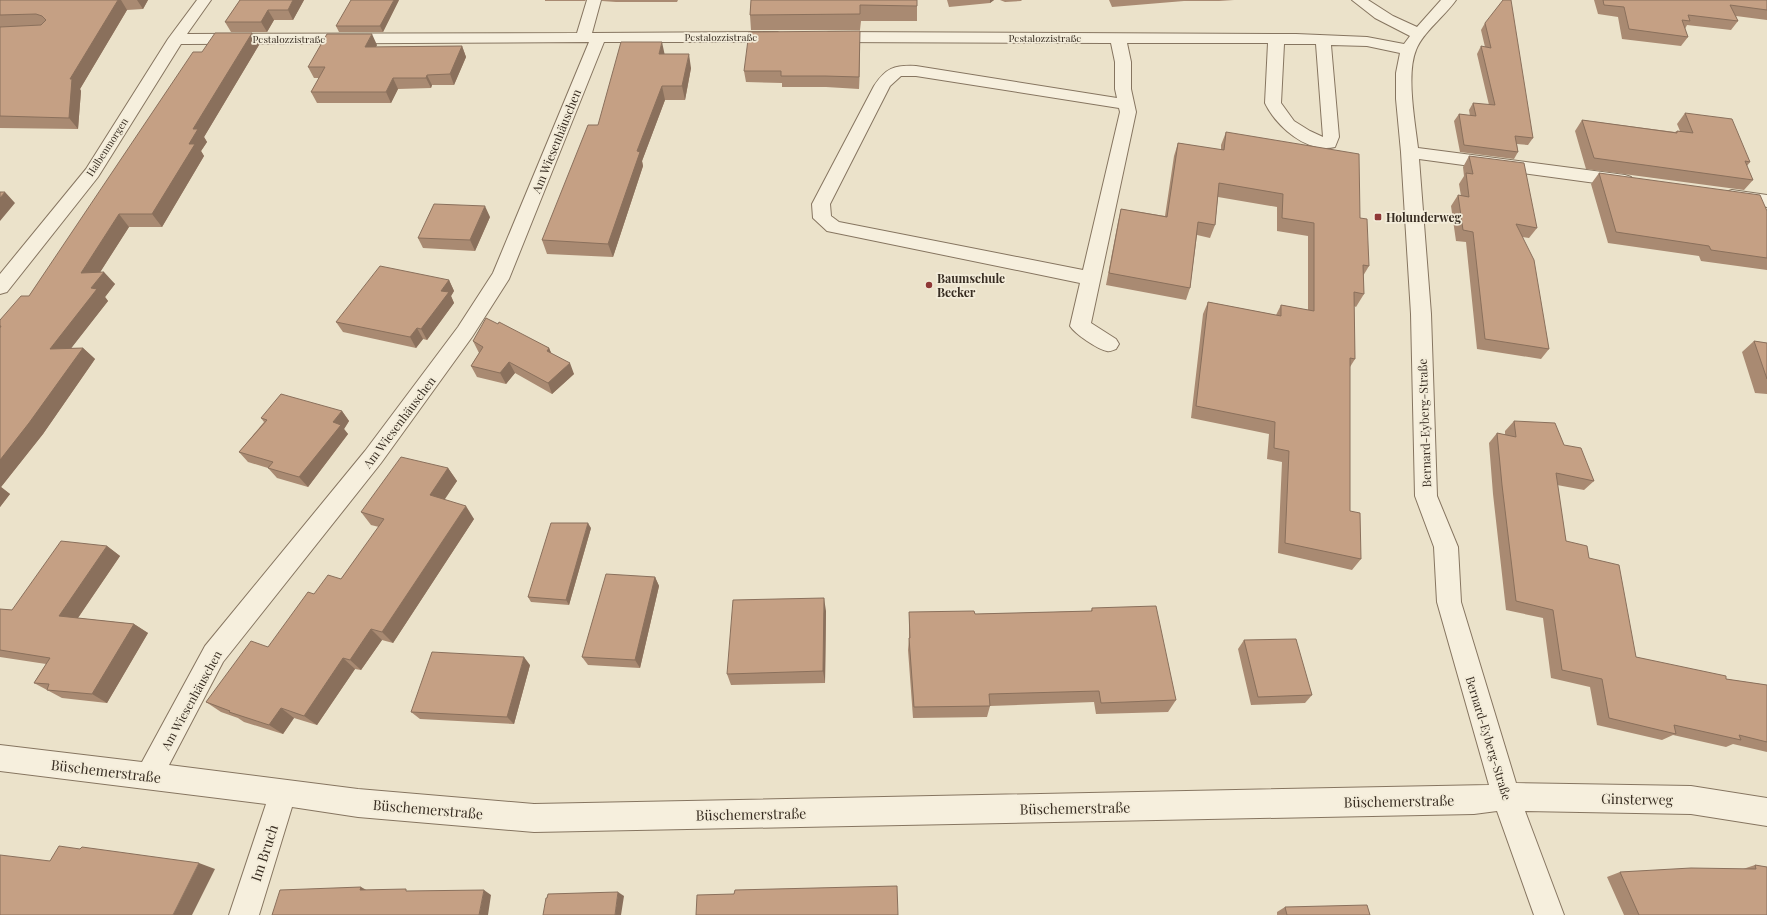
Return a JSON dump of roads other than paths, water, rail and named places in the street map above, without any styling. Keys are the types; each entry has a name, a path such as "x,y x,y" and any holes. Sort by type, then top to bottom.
{"street":[{"name":"Halbenmorgen","path":"0,287 92,173 176,39 204,0"},
{"name":"Am Wiesenhäuschen","path":"149,776 214,654 373,457 465,332 502,274 591,38 594,0"},
{"path":"1359,0 1377,14 1400,26 1414,42 1450,0"},
{"name":"Pestalozzistraße","path":"176,39 794,37"},
{"name":"Pestalozzistraße","path":"818,37 1323,40 1390,44 1414,42"},
{"path":"1109,344 1080,326 1128,112 1123,90 1123,62 1118,38"},
{"path":"1276,40 1274,103 1276,111 1299,133 1312,140 1328,143 1331,137 1323,40"},
{"name":"Bernard-Eyberg-Straße","path":"1414,42 1404,73 1404,99 1410,152 1421,314 1426,496 1446,547 1449,602 1506,797 1549,915"},
{"path":"1091,278 833,227 822,218 822,204 882,86 889,75 900,71 916,71 1126,104"},
{"path":"1410,152 1643,184"},
{"path":"1713,193 1767,201"},
{"name":"Büschemerstraße","path":"0,758 283,792 358,803 534,818 1474,800 1506,797"},
{"name":"Im Bruch","path":"244,915 283,792"},
{"name":"Ginsterweg","path":"1506,797 1691,800 1767,812"}],"place":[{"name":"Holunderweg","path":"1378,217"},
{"name":"Baumschule Becker","path":"929,285"}]}
